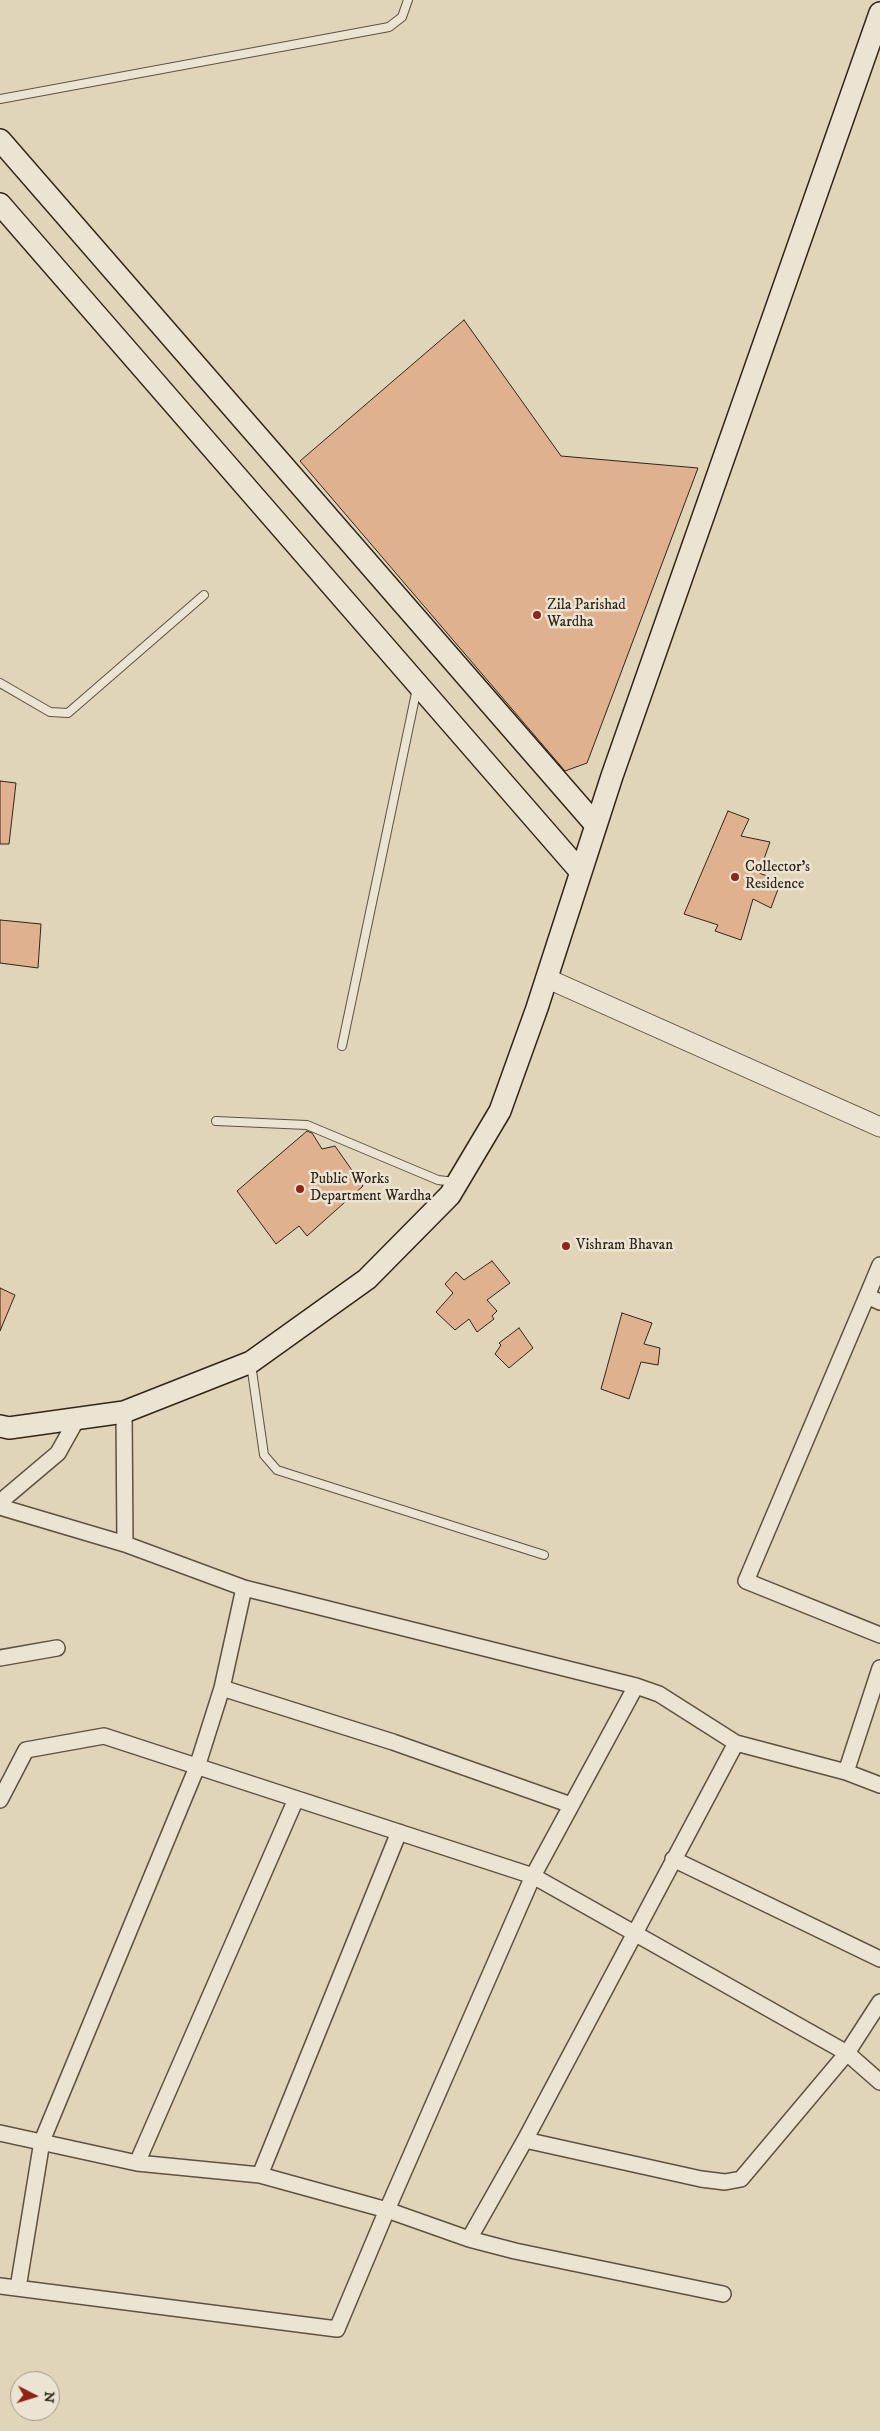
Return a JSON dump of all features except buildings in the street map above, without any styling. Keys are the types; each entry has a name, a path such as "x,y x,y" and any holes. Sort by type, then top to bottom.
{"main road":[{"path":"0,1426 9,1428 124,1412 250,1362 367,1279 450,1195 500,1110 546,978 596,824 880,13"},
{"path":"0,140 596,824"},
{"path":"0,204 580,871"}],"street":[{"path":"546,978 880,1127"},
{"path":"880,1265 874,1299 746,1581 880,1635"},
{"path":"124,1412 125,1544"},
{"path":"0,1502 58,1453 77,1419"},
{"path":"0,1507 125,1544 244,1588 636,1686 659,1694 736,1742 846,1772 880,1785"},
{"path":"18,2288 42,2141 197,1766 222,1688 244,1588"},
{"path":"0,1658 57,1648"},
{"path":"846,1772 880,1668"},
{"path":"0,2286 337,2329 533,1876 636,1686"},
{"path":"222,1688 393,1742 571,1805"},
{"path":"0,1800 26,1750 104,1736 533,1876 847,2053 880,2082"},
{"path":"469,2239 525,2140 633,1932 736,1742"},
{"path":"137,2163 296,1799"},
{"path":"260,2175 399,1832"},
{"path":"673,1859 880,1959"},
{"path":"525,2140 701,2179 725,2182 741,2178 847,2053 880,2002"},
{"path":"0,2133 137,2163 260,2175 387,2210 469,2239 515,2251 723,2294"}],"lane":[{"path":"0,98 389,27 402,17 408,0"},
{"path":"0,683 50,712 68,713 204,595"},
{"path":"342,1046 418,684"},
{"path":"216,1122 307,1125 438,1180 457,1182"},
{"path":"250,1362 264,1455 277,1470 544,1555"}],"place":[{"name":"Zila Parishad Wardha","path":"537,615"},
{"name":"Collector's Residence","path":"735,877"},
{"name":"Public Works Department Wardha","path":"300,1189"},
{"name":"Vishram Bhavan","path":"566,1246"}]}
